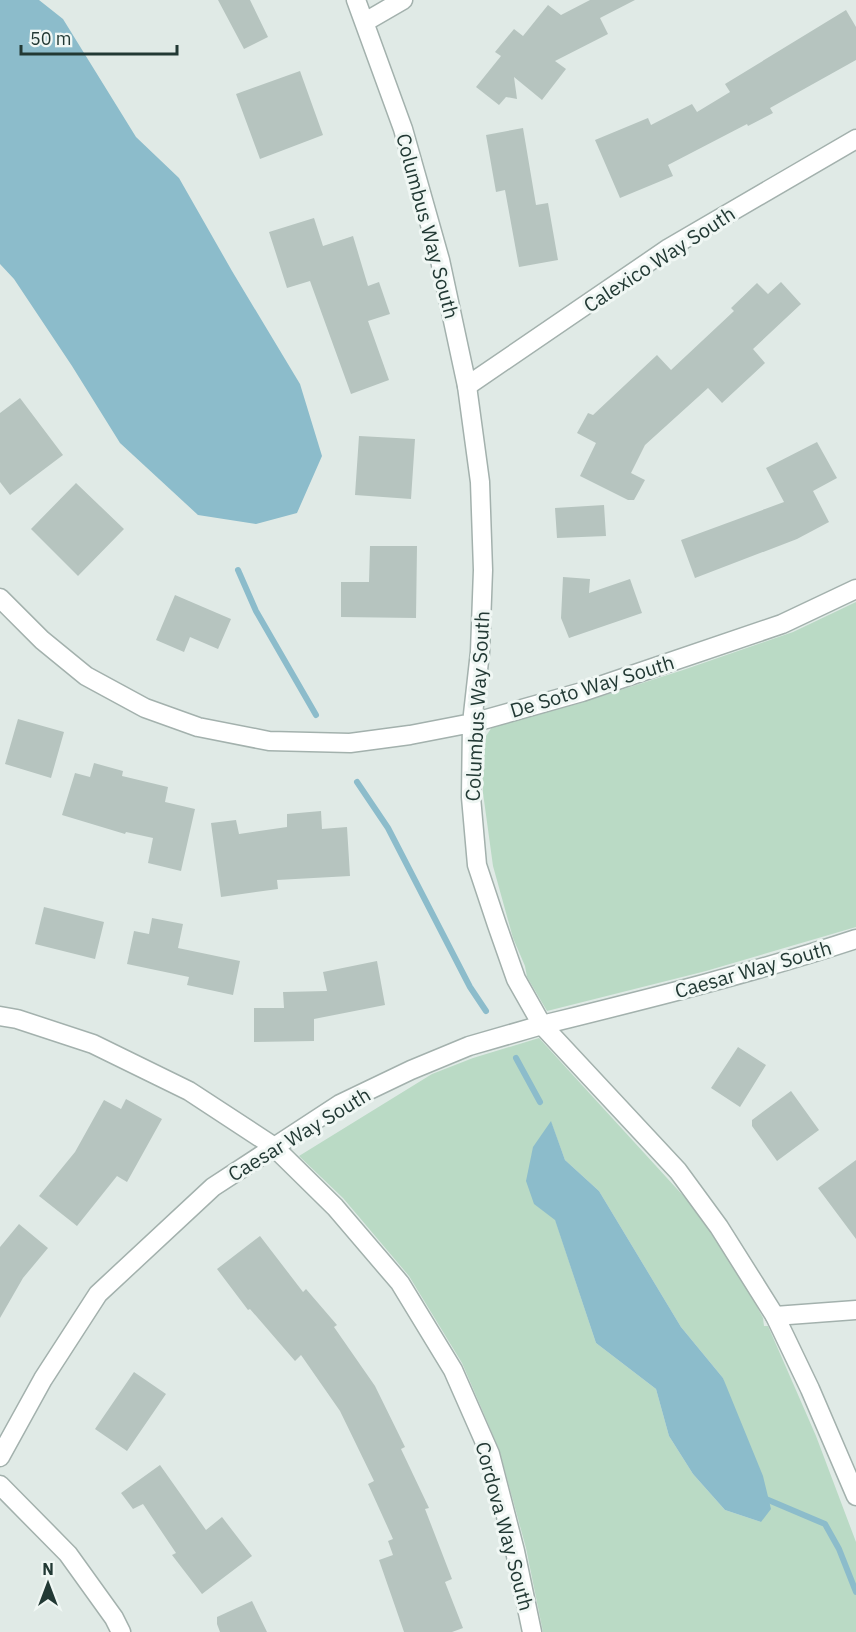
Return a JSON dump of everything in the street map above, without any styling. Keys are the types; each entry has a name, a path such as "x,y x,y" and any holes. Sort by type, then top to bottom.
{"street":[{"name":"Columbus Way South","path":"356,0 403,129 437,249 467,386 480,482 483,570 480,651 472,723 471,797 477,865 516,979 542,1025 678,1171 719,1227 775,1316 810,1389 856,1496"},
{"path":"365,22 404,0"},
{"name":"Calexico Way South","path":"467,386 669,248 856,139"},
{"name":"De Soto Way South","path":"0,598 42,640 86,676 145,708 198,727 269,741 350,743 410,735 472,723 582,692 782,624 856,589"},
{"name":"Caesar Way South","path":"0,1457 43,1379 98,1294 213,1187 340,1104 411,1070 470,1046 542,1025 664,995 856,939"},
{"name":"Cordova Way South","path":"0,1016 17,1019 93,1044 189,1090 273,1146 335,1207 400,1283 453,1370 490,1454 515,1551 532,1632"},
{"path":"775,1316 856,1310"},
{"path":"0,1485 68,1554 114,1618 121,1632"}],"green space":[{"path":"856,602 856,927 706,971 547,1011 527,977 525,966 513,938 493,866 483,793 482,756 482,742 492,727 510,719 577,704 683,670 793,632"},
{"path":"539,1038 720,1236 763,1318 764,1326 768,1326 816,1436 856,1542 856,1632 543,1632 526,1548 499,1449 462,1363 409,1276 343,1198 299,1156 432,1074 473,1058","holes":["551,1122 565,1160 599,1191 681,1327 723,1378 761,1522 725,1510 693,1474 669,1436 656,1389 596,1343 555,1219"]}],"water":[{"path":"0,0 39,0 63,19 136,137 179,178 300,384 322,456 297,513 256,524 198,515 120,443 14,279 0,264"},
{"path":"551,1121 565,1160 599,1191 681,1327 723,1378 763,1476 771,1509 761,1522 725,1510 693,1474 669,1436 656,1389 596,1343 555,1220 534,1204 526,1181 533,1147"}],"building":[{"path":"218,0 250,0 268,37 244,49"},
{"path":"590,0 635,0 600,18 608,34 555,61 566,69 542,100 514,77 517,99 506,97 499,105 476,87 501,56 495,52 514,29 523,36 548,5 561,15"},
{"path":"846,10 856,27 856,60 770,108 773,113 668,165 673,176 620,198 595,140 648,118 651,125 692,104 697,112 730,92 725,84"},
{"path":"300,71 323,135 260,159 236,94"},
{"path":"523,128 536,205 548,203 558,260 519,267 505,190 496,192 486,135"},
{"path":"314,218 323,246 353,236 368,286 379,282 390,314 368,321 389,380 351,394 310,281 287,288 269,232"},
{"path":"781,282 801,304 753,349 765,363 722,403 708,388 645,445 631,473 645,480 634,500 628,500 580,476 596,443 577,433 588,413 593,415 657,355 671,370 734,311 731,308 757,283 768,294"},
{"path":"20,398 63,455 10,495 0,482 0,413"},
{"path":"359,436 415,439 411,499 355,495"},
{"path":"817,442 837,478 813,491 829,522 797,539 695,578 681,540 784,502 766,468"},
{"path":"76,483 124,529 78,576 31,529"},
{"path":"604,505 606,536 557,538 555,508"},
{"path":"370,546 417,546 416,618 341,617 341,582 369,582"},
{"path":"563,577 590,579 589,593 630,579 642,613 569,638 561,618"},
{"path":"175,595 231,619 218,649 190,637 184,652 156,640"},
{"path":"18,719 64,732 51,778 5,764"},
{"path":"94,763 123,771 122,776 168,787 165,802 195,809 181,871 148,863 153,838 126,832 125,834 62,815 75,773 90,777"},
{"path":"321,811 322,829 347,827 350,876 277,880 278,889 221,897 211,823 236,820 239,834 287,827 287,814"},
{"path":"44,907 104,922 95,959 35,944"},
{"path":"152,918 183,924 178,948 240,961 233,995 187,985 189,977 127,964 134,931 149,934"},
{"path":"377,961 385,1005 314,1019 314,1041 254,1042 254,1008 284,1008 283,992 327,991 323,972"},
{"path":"738,1047 766,1065 740,1107 711,1088"},
{"path":"791,1091 819,1130 777,1161 752,1126 752,1120"},
{"path":"126,1099 162,1119 127,1182 117,1176 77,1226 39,1196 75,1152 104,1100 121,1109"},
{"path":"856,1160 856,1239 818,1188"},
{"path":"19,1224 48,1248 23,1278 0,1318 0,1247"},
{"path":"260,1236 303,1292 306,1289 337,1325 334,1327 375,1386 405,1447 401,1449 429,1508 425,1509 452,1579 445,1582 463,1628 452,1632 404,1632 379,1560 393,1555 388,1541 393,1539 368,1484 374,1481 340,1411 301,1355 295,1361 250,1309 248,1310 217,1269"},
{"path":"134,1372 166,1394 127,1451 95,1429"},
{"path":"160,1465 206,1530 222,1517 252,1556 202,1594 172,1555 176,1553 143,1504 133,1509 121,1493"},
{"path":"252,1601 267,1632 220,1632 217,1617"}],"waterway":[{"path":"238,570 256,611 316,715"},
{"path":"357,782 388,828 470,987 486,1011"},
{"path":"516,1058 540,1102"},
{"path":"766,1499 825,1524 839,1549 856,1592"}]}
